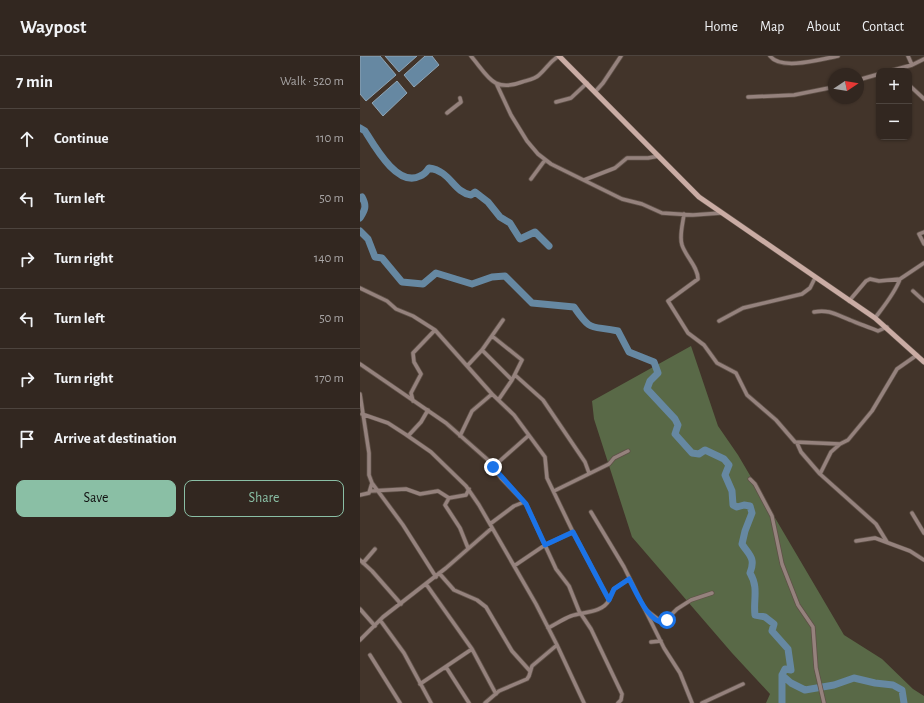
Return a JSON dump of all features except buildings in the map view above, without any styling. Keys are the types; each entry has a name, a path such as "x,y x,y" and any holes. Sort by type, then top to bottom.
{"main road":[{"path":"559,56 699,197 875,318 887,327 924,362"}],"street":[{"path":"471,56 497,85 527,141 545,160 622,199 642,204 662,213 693,215 722,213"},
{"path":"497,85 512,86 535,78 549,63 559,56"},
{"path":"595,92 603,83 621,56"},
{"path":"770,56 777,61 797,64 835,56"},
{"path":"908,56 912,65"},
{"path":"904,68 924,59"},
{"path":"864,78 876,75"},
{"path":"556,102 571,98 586,84"},
{"path":"748,97 794,95 828,88"},
{"path":"912,88 924,99"},
{"path":"447,113 453,106 461,102 460,98"},
{"path":"584,180 615,168 627,158 648,158 659,156"},
{"path":"531,179 545,160"},
{"path":"684,214 681,241 689,260 697,271 698,279 668,301 688,333 704,345 717,363 736,373 750,399 776,420 797,443 801,452 820,474 876,524 887,542"},
{"path":"924,232 920,234 924,244"},
{"path":"849,301 862,285 870,279 879,281 900,278 924,262"},
{"path":"719,320 743,308 802,294 810,288 815,278"},
{"path":"875,318 889,297 896,290 900,278"},
{"path":"360,288 387,301 400,312 413,316 435,330 492,394 507,407 545,457 546,475 573,532 609,600"},
{"path":"913,291 924,301"},
{"path":"814,312 822,310 837,313 852,321 878,331 887,327"},
{"path":"468,366 482,350 503,320"},
{"path":"413,401 411,393 421,374 414,362 413,353 435,330"},
{"path":"492,336 521,358 522,361 512,380 499,399"},
{"path":"482,350 512,380"},
{"path":"820,474 831,452 840,444 848,440 865,421 897,369 916,355"},
{"path":"360,364 446,423 486,458 524,502 556,569 569,586 581,615 591,629 622,694 622,700 618,703"},
{"path":"515,375 546,403 585,462 589,473"},
{"path":"360,394 369,453 369,475 372,483 403,525 436,576"},
{"path":"460,436 472,411 492,394"},
{"path":"408,436 421,422 428,410"},
{"path":"362,414 388,423 431,452 459,477 491,526 514,566 557,645 584,703"},
{"path":"493,467 528,436"},
{"path":"797,443 840,444"},
{"path":"554,491 609,464 614,458 628,451"},
{"path":"750,479 755,484 772,516 782,564 798,605 813,627 816,668 824,703"},
{"path":"370,491 372,483"},
{"path":"360,495 370,491 406,489 420,494 436,491 449,498 466,495 468,489"},
{"path":"449,498 445,504 460,528 468,548"},
{"path":"360,640 380,620 439,574 514,506 524,502"},
{"path":"591,512 624,567 661,641 680,673 692,703"},
{"path":"912,513 924,533"},
{"path":"514,566 545,545 573,532"},
{"path":"856,541 875,538 910,551 924,560"},
{"path":"376,550 362,561 401,604"},
{"path":"439,574 454,590 477,600 486,607 512,651 530,671"},
{"path":"548,628 573,615 581,615 603,605 609,600 614,589 629,579"},
{"path":"426,584 472,649 496,694"},
{"path":"644,608 663,623 677,609 691,600 712,594"},
{"path":"360,609 375,626"},
{"path":"380,620 404,653 431,703"},
{"path":"651,642 661,641"},
{"path":"485,703 490,701 496,694 527,679 530,671 537,662 557,645"},
{"path":"420,684 472,649"},
{"path":"370,655 400,703"},
{"path":"446,667 469,703"},
{"path":"702,703 743,684"}],"green space":[{"path":"691,346 718,426 738,455 844,635 882,659 913,689 924,696 924,703 766,703 770,694 732,653 632,537 594,419 592,401"}],"water":[{"path":"360,56 380,56 396,75 366,101 360,94"},
{"path":"385,56 417,56 399,72"},
{"path":"425,56 432,56 439,65 414,87 404,75"},
{"path":"397,81 407,93 383,116 372,103"}],"waterway":[{"path":"360,128 365,131 388,164 404,176 412,178 423,175 429,168 436,170 447,177 460,190 471,195 475,192 488,202 500,217 510,223 520,239 535,232 549,246"},
{"path":"360,198 362,197 365,205 360,218"},
{"path":"360,231 368,239 375,257 382,258 402,282 423,284 436,273 472,284 492,277 505,276 532,303 574,307 588,324 597,328 618,331 629,352 654,362 658,373 650,381 647,389 675,419 678,425 675,434 692,453 699,454 705,450 724,459 729,465 725,475 732,491 733,505 737,507 744,505 750,506 752,513 742,544 752,560 752,568 750,573 753,578 755,589 755,615 765,617 774,624 772,631 788,649 791,670 785,669 782,675 791,683 805,690 834,685 854,678 875,683 893,685 902,690 904,703"},
{"path":"782,675 782,703"}],"route":[{"path":"493,467 501,478 526,504 545,545 573,532 609,600 614,589 629,579 644,608 661,623 665,623 667,620"}]}
